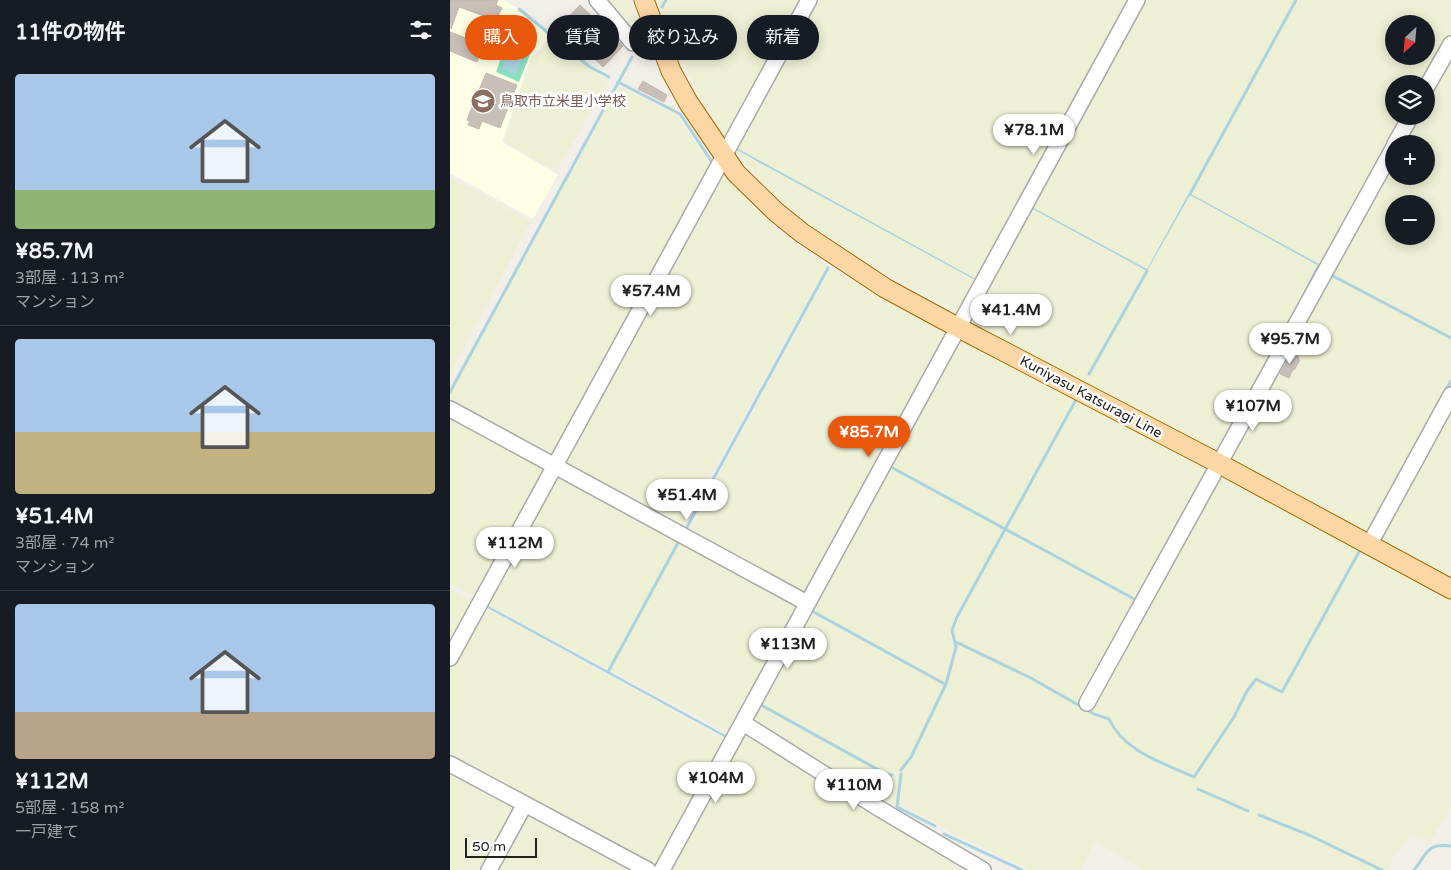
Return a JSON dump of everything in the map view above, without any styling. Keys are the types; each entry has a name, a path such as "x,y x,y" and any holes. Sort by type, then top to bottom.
{"main road":[{"name":"Kuniyasu Katsuragi Line","path":"644,0 649,15"},
{"name":"Kuniyasu Katsuragi Line","path":"666,60 688,102 736,173 776,212 802,233 885,288 1218,463 1451,589"}],"street":[{"path":"597,0 629,38"},
{"path":"450,658 808,0"},
{"path":"662,870 1136,0"},
{"path":"1433,75 1451,44"},
{"path":"1087,703 1385,163"},
{"path":"1369,545 1451,395"},
{"path":"450,410 807,603"},
{"path":"743,723 875,806 983,870"},
{"path":"450,764 648,870"},
{"path":"489,870 525,804"}],"shaded area":[{"name":"鳥取市立米里小学校","path":"450,0 503,0 526,15 465,15 465,60 530,60 502,142 558,175 533,219 450,173"},
{"path":"604,0 630,0 636,15 629,15 629,31 619,18 619,15 616,15"},
{"path":"658,0 804,0 796,15 747,15 747,60 770,60 726,139 712,120 681,60 737,60 737,15 663,15"},
{"path":"813,0 1132,0 960,314 856,257 813,227 780,201 733,148 781,60 819,60 819,15 805,15"},
{"path":"1140,0 1451,0 1451,35 1435,64 1435,15 1385,15 1385,65 1434,65 1429,75 1385,75 1385,125 1402,125 1396,135 1385,135 1385,156 1220,453 965,320"},
{"name":"鳥取市立米里小学校","path":"537,25 547,34 547,40 537,52"},
{"path":"547,43 547,60 578,60 609,81 556,172 504,141 531,61 537,60 537,54"},
{"path":"1451,51 1451,387 1369,534 1230,458 1385,173 1385,185 1435,185 1435,135 1405,135 1410,125 1435,125 1435,80"},
{"path":"619,86 676,115 713,167 553,458 450,405 450,386"},
{"path":"722,171 749,202 771,223 827,266 681,528 562,466"},
{"path":"450,177 531,221 450,374"},
{"path":"831,268 943,331 947,338 807,596 690,532 690,528"},
{"path":"958,336 1208,468 1209,473 1076,706 1090,712 1215,475 1218,473 1451,599 1451,807 1430,842 1411,834 1391,861 1389,870 1143,870 1095,841 1081,870 1031,870 950,832 931,820 896,803 888,807 748,719"},
{"path":"1451,404 1451,578 1377,538"},
{"path":"450,413 547,465 479,599 450,584"},
{"path":"558,477 798,601 802,606 730,728 723,730 484,603 546,491 553,488"},
{"path":"450,589 476,603 450,649"},
{"path":"482,606 722,738 724,742 659,863 654,866 450,755 450,668"},
{"path":"742,728 977,870 665,870"},
{"path":"450,769 517,804 487,870 450,870"},
{"path":"531,812 638,870 495,870 524,816"}],"green space":[{"path":"500,60 528,60 519,82 496,72"}],"water":[{"path":"505,60 522,60 516,74 502,69"},
{"path":"735,147 976,279 977,281 760,163"},
{"path":"1189,193 1321,265 1321,267 1190,195 1147,271 1029,207 1147,269"},
{"path":"483,603 729,737 728,739 482,605"}],"building":[{"path":"450,0 498,0 496,5 502,8 498,15 481,15 459,7 451,29"},
{"path":"580,5 590,15 570,15"},
{"path":"450,32 465,38 465,57 450,51"},
{"path":"619,42 623,46 619,50"},
{"path":"596,60 610,60 603,67"},
{"path":"486,73 517,85 500,128 482,121 479,129 468,125 470,121 467,120"},
{"path":"643,81 667,95 664,102 638,89"},
{"path":"1291,353 1299,357 1298,359 1300,360 1289,378 1280,374"}],"waterway":[{"path":"662,7 666,0"},
{"path":"1190,194 1296,0"},
{"path":"519,9 590,67 609,77"},
{"path":"450,392 630,60"},
{"path":"618,82 680,114 712,164"},
{"path":"1305,293 1318,267"},
{"path":"686,529 828,268"},
{"path":"1089,374 1147,271"},
{"path":"1333,276 1451,338"},
{"path":"1445,391 1451,381"},
{"path":"901,770 911,757 946,684 956,647 952,630 957,617 1077,398"},
{"path":"889,466 1138,601"},
{"path":"608,672 679,541"},
{"path":"956,642 1031,678 1094,714 1109,719 1124,740 1135,748 1158,761 1194,777 1234,717 1247,691 1256,679 1282,692 1360,550"},
{"path":"810,610 943,683"},
{"path":"759,706 761,705 886,774 892,775"},
{"path":"901,774 897,807 935,826"},
{"path":"1198,789 1248,811"},
{"path":"1259,815 1309,835 1382,870"},
{"path":"944,834 1022,870"},
{"path":"1414,870 1428,850 1437,846 1451,846"}],"place":[{"name":"鳥取市立米里小学校","path":"483,101"}]}
